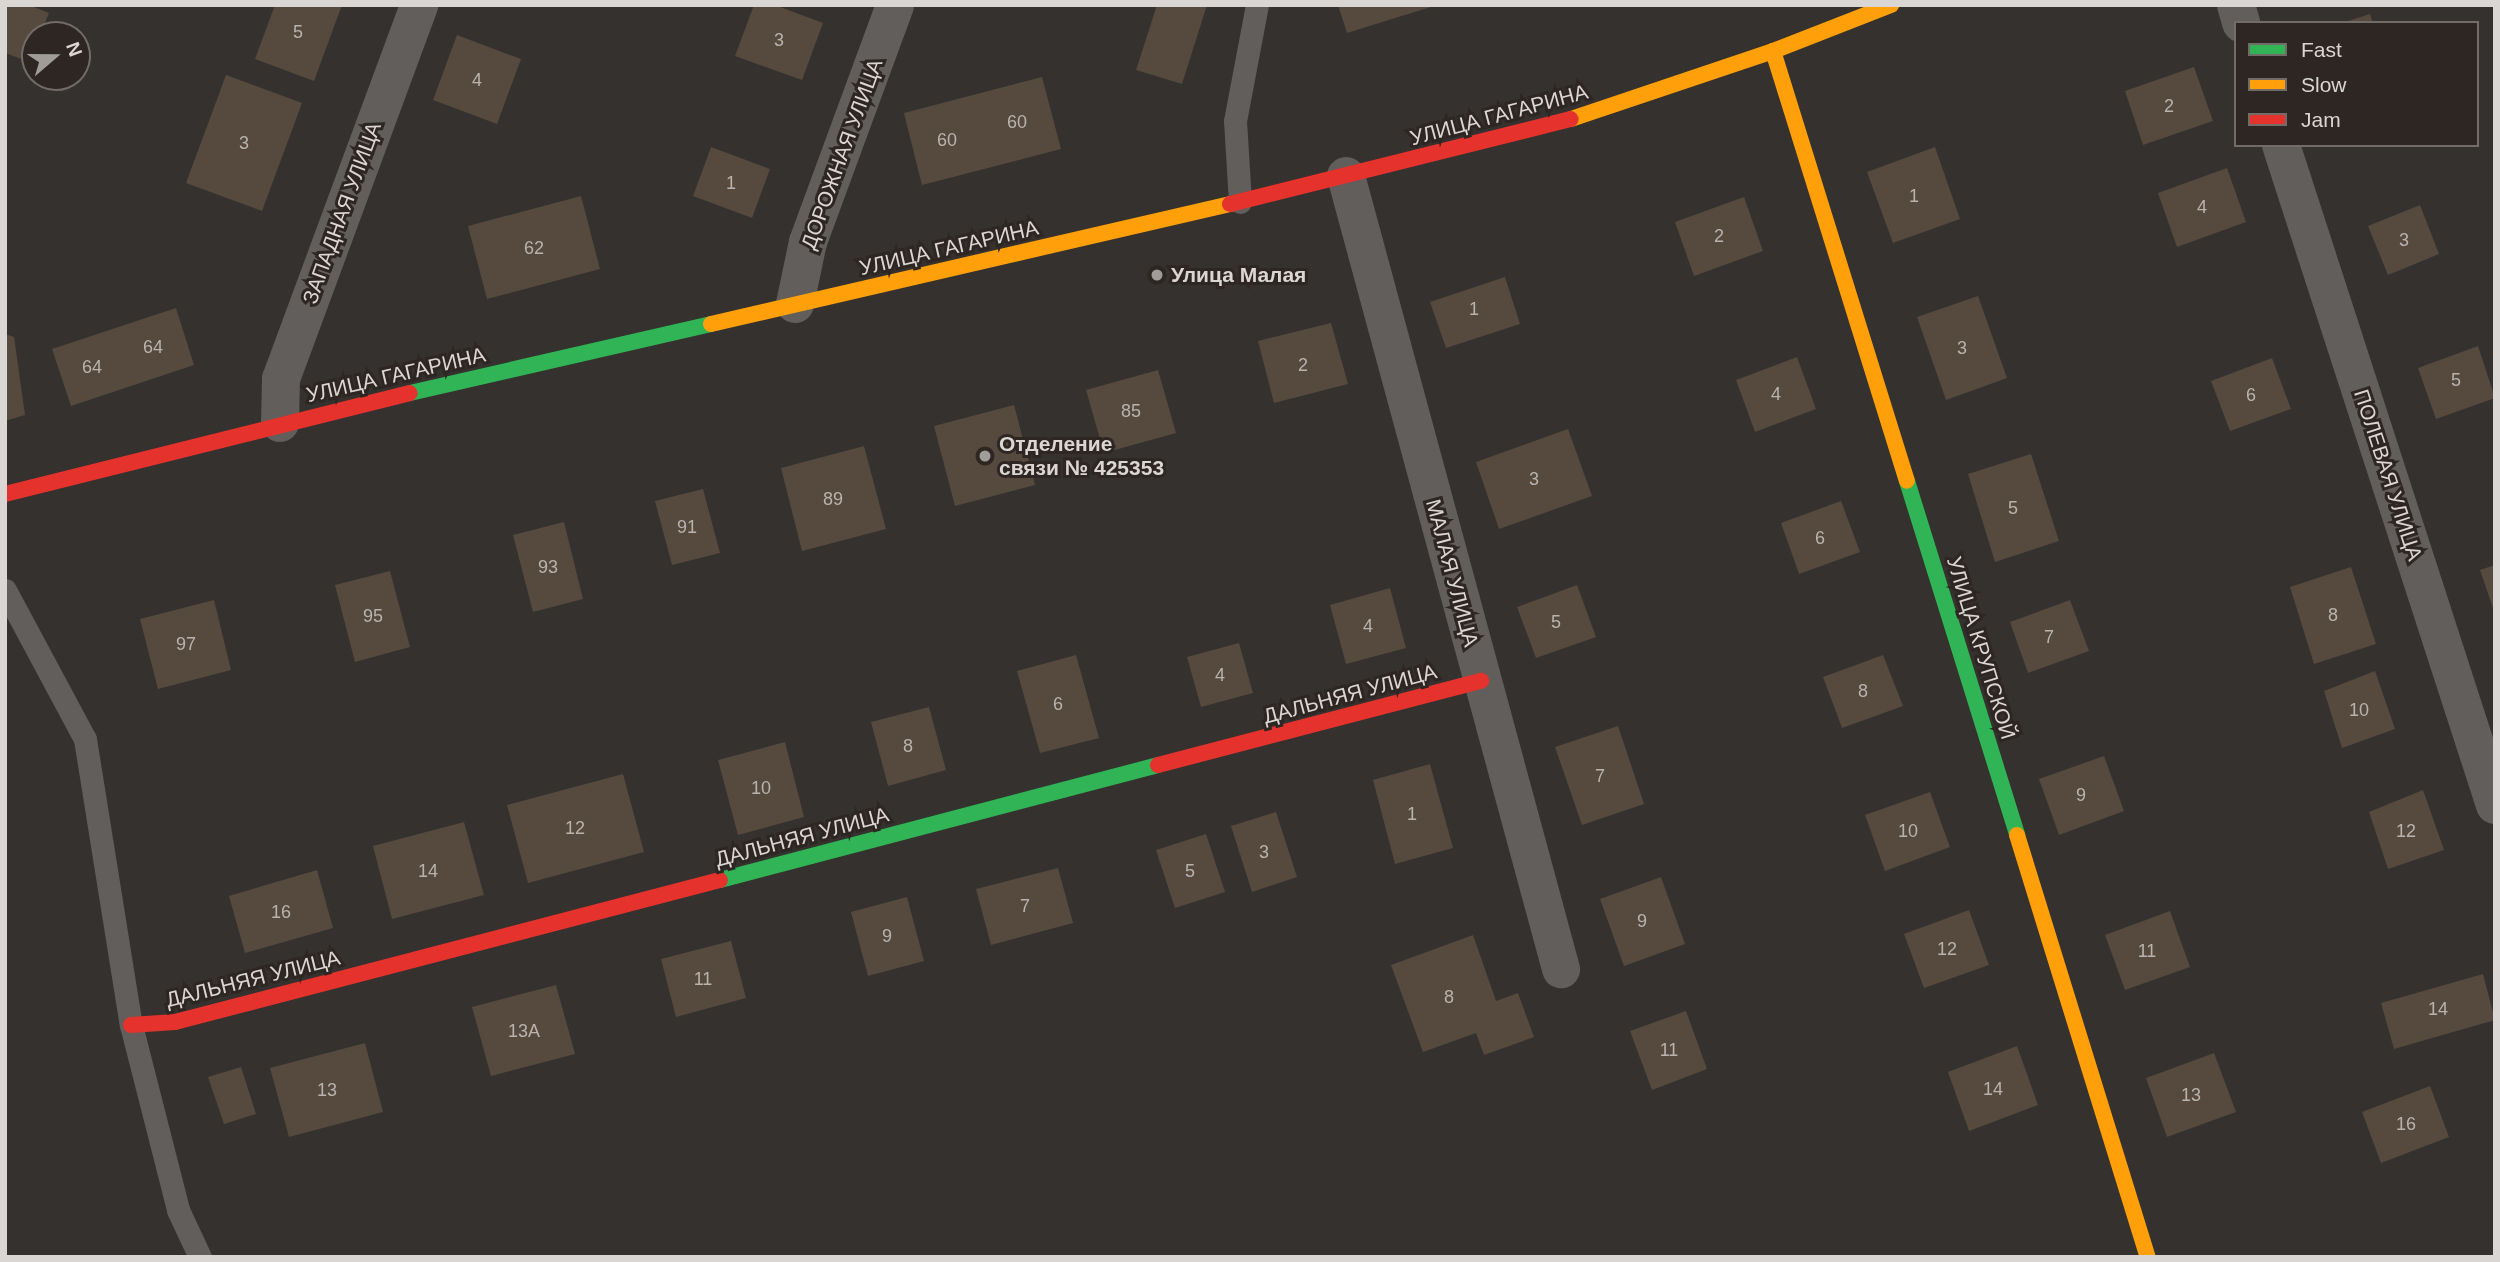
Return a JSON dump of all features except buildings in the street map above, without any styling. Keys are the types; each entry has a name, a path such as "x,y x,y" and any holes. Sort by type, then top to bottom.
{"street":[{"name":"ЗАПАДНАЯ УЛИЦА","path":"280,423 281,379 419,5"},
{"name":"ДОРОЖНАЯ УЛИЦА","path":"795,304 808,242 895,5"},
{"name":"УЛИЦА ГАГАРИНА","path":"5,494 280,423 1240,202 1575,118 1773,51 1891,5"},
{"name":"УЛИЦА КРУПСКОЙ","path":"1773,51 2148,1257"},
{"name":"ПОЛЕВАЯ УЛИЦА","path":"2282,147 2495,805"},
{"name":"МАЛАЯ УЛИЦА","path":"1346,176 1561,969"},
{"name":"ДАЛЬНЯЯ УЛИЦА","path":"131,1025 175,1023 1481,681"}],"lane":[{"path":"1240,202 1235,121 1257,5"},
{"path":"5,590 85,739 131,1025 178,1210 200,1257"}],"traffic: fast":[{"path":"410,393 711,324"},
{"path":"1907,481 2017,835"},
{"path":"720,880 1158,765"}],"traffic: slow":[{"path":"1571,119 1773,51 1891,5"},
{"path":"1773,51 1907,481"},
{"path":"711,324 1230,204"},
{"path":"2017,835 2148,1257"}],"traffic: jam":[{"path":"1230,204 1571,119"},
{"path":"5,494 410,393"},
{"path":"1158,765 1481,681"},
{"path":"131,1025 175,1022 720,880"}],"place":[{"name":"Улица Малая","path":"1157,275"},
{"name":"Отделение связи № 425353","path":"985,456"}]}
